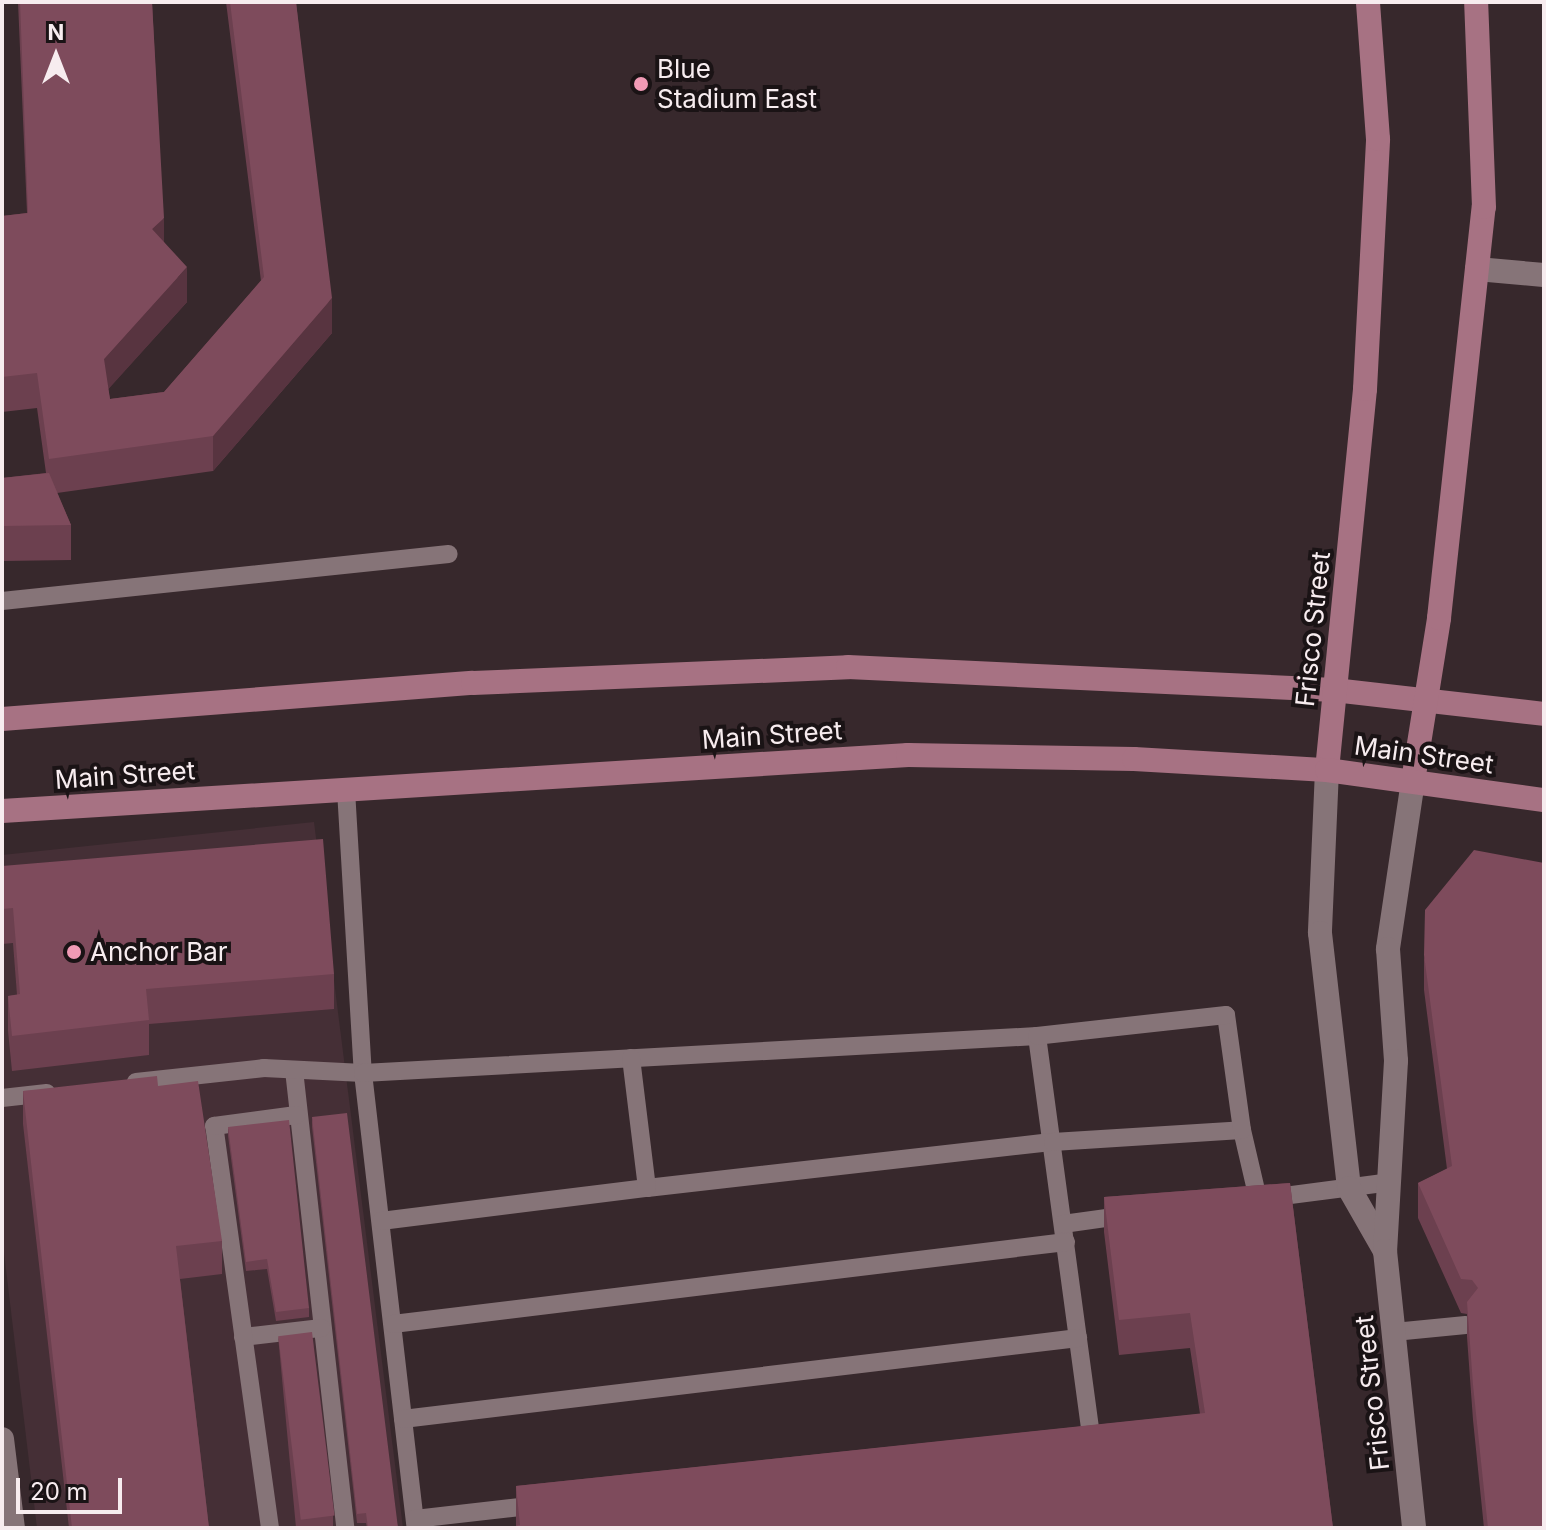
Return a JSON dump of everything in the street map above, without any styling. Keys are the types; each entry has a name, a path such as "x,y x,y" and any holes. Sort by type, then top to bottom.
{"main road":[{"name":"Frisco Street","path":"1327,770 1365,389 1378,139 1368,2"},
{"name":"Frisco Street","path":"1413,781 1426,698 1484,207 1476,2"},
{"name":"Main Street","path":"2,719 697,670 848,667 1334,690 1426,698 1544,714"},
{"name":"Main Street","path":"2,811 908,755 1134,759 1327,770 1544,800"}],"street":[{"path":"1477,269 1544,275"},
{"name":"Frisco Street","path":"1327,770 1320,933 1349,1188 1385,1251"},
{"name":"Frisco Street","path":"1413,781 1388,949 1396,1061 1385,1251 1414,1528"},
{"path":"2,1439 13,1528"}],"lane":[{"path":"2,601 449,554"},
{"path":"346,790 363,1073 416,1524 554,1504"},
{"path":"112,1085 264,1068 363,1073 1037,1036 1226,1015 1251,1200 1391,1182"},
{"path":"1037,1036 1091,1437 1060,1441"},
{"path":"631,1058 647,1188"},
{"path":"294,1070 296,1115 345,1528"},
{"path":"2,1098 66,1090"},
{"path":"270,1528 214,1126 296,1115"},
{"path":"381,1221 1053,1142 1242,1130"},
{"path":"393,1324 1064,1233 1153,1212"},
{"path":"1394,1332 1466,1325"},
{"path":"243,1337 321,1328"},
{"path":"403,1419 1078,1338"}],"shaded area":[{"path":"314,822 403,1528 37,1528 2,1236 2,855"}],"building":[{"path":"20,2 152,2 164,218 152,229 187,267 104,359 110,399 164,392 264,277 230,2 296,2 332,298 213,436 49,459 37,373 2,377 2,216 28,213"},
{"path":"49,473 71,525 2,526 2,478"},
{"path":"323,839 334,974 146,989 149,1020 12,1036 8,996 20,994 13,908 2,909 2,866"},
{"path":"1474,850 1544,863 1544,1528 1488,1528 1467,1302 1478,1288 1472,1280 1461,1279 1418,1183 1452,1166 1424,955 1425,910"},
{"path":"157,1076 158,1086 198,1081 222,1241 176,1246 209,1528 72,1528 23,1091"},
{"path":"347,1113 398,1528 368,1528 366,1513 357,1514 312,1117"},
{"path":"289,1120 309,1308 276,1312 267,1259 246,1262 228,1127"},
{"path":"1290,1183 1333,1528 507,1528 520,1525 516,1486 1205,1413 1190,1313 1119,1320 1104,1197"},
{"path":"312,1332 335,1516 301,1520 278,1336"}],"place":[{"name":"Blue Stadium East","path":"641,84"},
{"name":"Anchor Bar","path":"74,952"}]}
